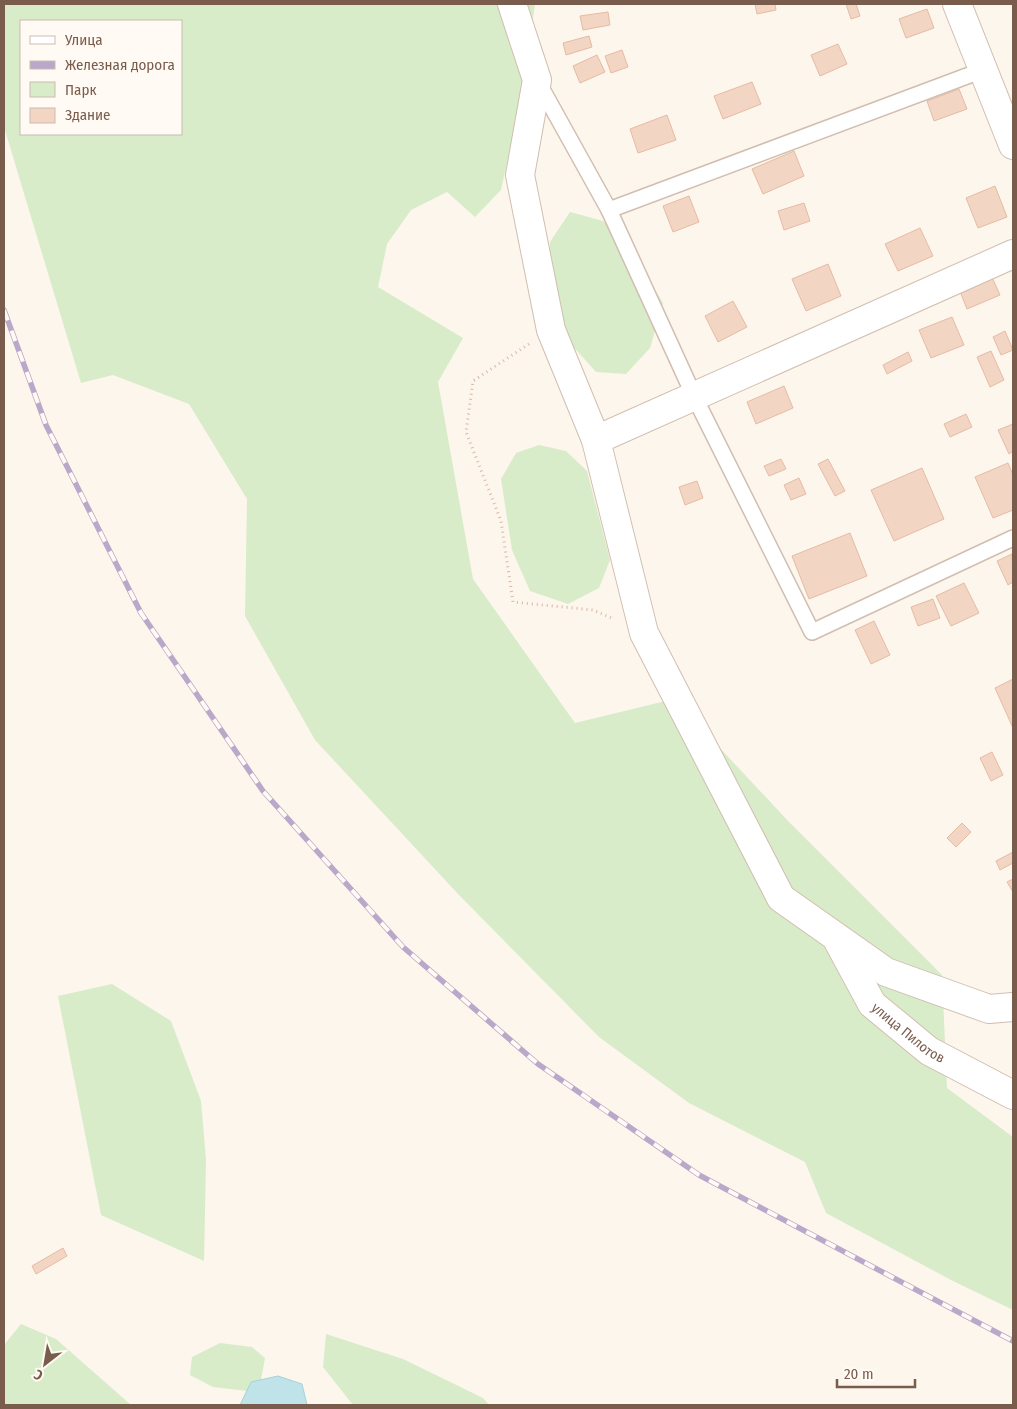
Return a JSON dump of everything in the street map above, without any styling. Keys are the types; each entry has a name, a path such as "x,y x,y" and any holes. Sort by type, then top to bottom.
{"street":[{"path":"512,4 537,80 520,176 550,330 596,440 644,633 781,898 886,972 989,1009 1013,1007"},
{"path":"957,4 1013,144"},
{"path":"596,440 1013,254"},
{"name":"улица Пилотов","path":"834,935 872,1004 929,1051 1013,1095"}],"lane":[{"path":"609,210 983,70"},
{"path":"537,80 609,210 694,396 812,632 1013,538"}],"path":[{"path":"550,330 473,381 466,432 501,521 513,602 593,610 644,633"}],"green space":[{"path":"4,4 535,4 523,89 501,190 475,217 447,192 411,210 387,244 378,287 463,338 438,382 473,579 575,723 674,699 790,823 942,975 947,1088 1013,1137 1013,1310 951,1280 826,1213 805,1162 689,1103 599,1037 459,895 315,740 245,616 247,499 189,404 113,375 81,383 4,127"},
{"path":"570,212 603,221 626,241 663,303 650,348 626,374 596,372 570,343 549,284 550,242"},
{"path":"539,445 566,451 587,471 610,560 599,588 568,604 530,591 512,550 501,479 516,453"},
{"path":"112,984 171,1021 201,1101 206,1160 204,1261 101,1215 58,996"},
{"path":"21,1324 56,1339 131,1405 5,1405 4,1345"},
{"path":"326,1334 403,1359 483,1398 489,1405 353,1405 323,1367"},
{"path":"220,1343 252,1347 265,1358 261,1380 251,1382 247,1391 213,1387 190,1375 192,1357"}],"water":[{"path":"278,1376 302,1384 307,1405 240,1405 251,1382"}],"building":[{"path":"755,4 775,4 776,10 757,14"},
{"path":"846,4 856,4 860,16 851,19"},
{"path":"927,9 934,28 906,38 899,19"},
{"path":"608,12 610,25 583,30 580,16"},
{"path":"589,36 592,47 566,55 563,43"},
{"path":"838,44 847,64 820,76 811,55"},
{"path":"622,50 628,67 611,73 605,56"},
{"path":"597,55 605,72 580,83 573,66"},
{"path":"752,82 761,104 723,119 714,96"},
{"path":"959,89 967,109 934,121 927,101"},
{"path":"667,115 676,140 638,153 630,129"},
{"path":"794,151 804,176 763,194 752,169"},
{"path":"995,186 1007,217 978,228 966,198"},
{"path":"689,196 699,222 673,232 663,206"},
{"path":"804,203 810,221 784,230 778,211"},
{"path":"920,228 933,256 898,271 885,244"},
{"path":"828,264 841,296 806,311 792,279"},
{"path":"991,275 1000,295 967,309 959,289"},
{"path":"733,301 747,327 718,342 705,316"},
{"path":"952,317 964,345 931,358 919,330"},
{"path":"1005,331 1013,350 1001,355 993,337"},
{"path":"991,351 1004,380 990,387 977,357"},
{"path":"908,352 912,361 887,374 883,365"},
{"path":"784,386 793,408 756,424 747,402"},
{"path":"966,414 972,427 950,437 944,424"},
{"path":"1013,424 1013,451 1009,454 998,430"},
{"path":"781,459 786,469 769,476 764,466"},
{"path":"828,459 845,491 835,496 818,464"},
{"path":"1008,463 1013,475 1013,510 993,518 975,477"},
{"path":"922,468 944,519 894,541 871,490"},
{"path":"799,478 806,494 791,500 784,485"},
{"path":"697,481 703,498 685,505 679,487"},
{"path":"850,533 867,576 809,599 792,556"},
{"path":"1012,554 1013,582 1008,585 997,561"},
{"path":"964,583 979,613 951,626 936,596"},
{"path":"933,599 940,618 918,626 911,607"},
{"path":"874,621 890,655 871,664 855,630"},
{"path":"1013,679 1013,728 995,688"},
{"path":"992,752 1003,775 991,781 980,758"},
{"path":"962,823 971,832 956,847 947,838"},
{"path":"1013,852 1013,863 1000,870 996,861"},
{"path":"1013,879 1013,892 1007,882"},
{"path":"63,1248 67,1256 36,1274 32,1266"}],"railway":[{"path":"4,310 46,425 141,613 263,791 403,947 538,1064 699,1175 1013,1341"}]}
